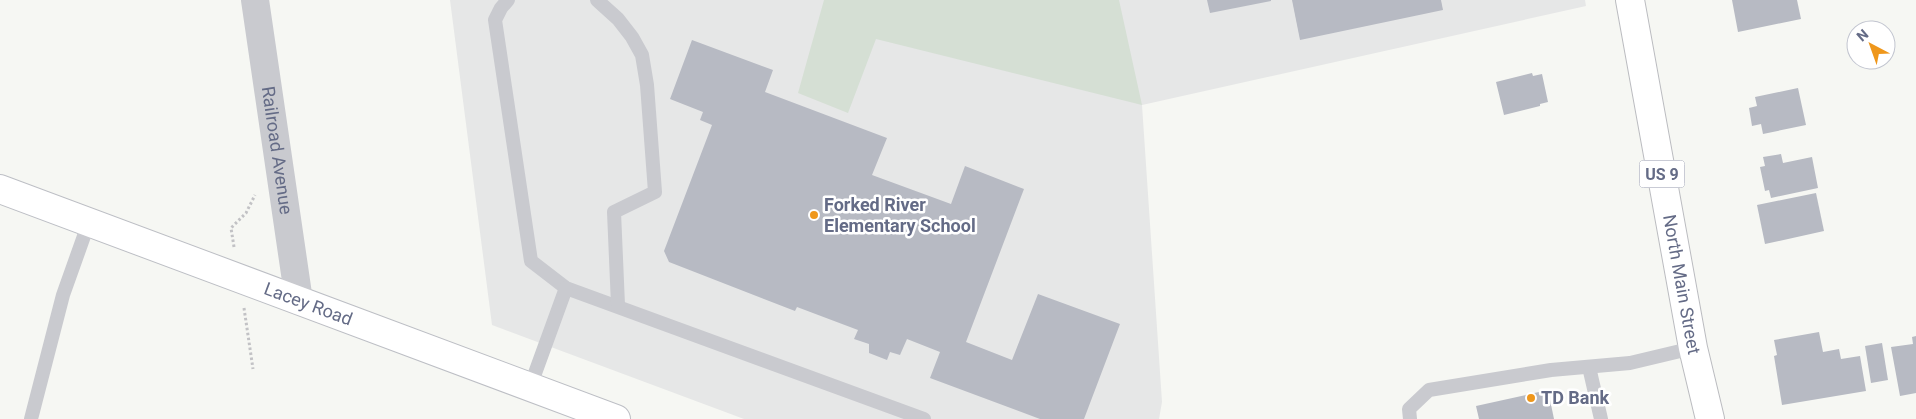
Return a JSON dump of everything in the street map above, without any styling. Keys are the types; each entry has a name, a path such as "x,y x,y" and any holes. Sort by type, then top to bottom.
{"main road":[{"name":"North Main Street","path":"1630,0 1693,348 1710,419"},
{"name":"Lacey Road","path":"0,189 616,419"}],"street":[{"name":"Railroad Avenue","path":"255,0 299,301"}],"lane":[{"path":"508,0 501,8 495,20 531,261 566,288 618,305 924,419"},
{"path":"597,0 618,19 632,37 642,55 647,85 655,192 614,212 618,305"},
{"path":"31,419 63,295 89,222"},
{"path":"530,387 566,288"},
{"path":"1410,419 1409,409 1429,390 1551,370 1630,363 1693,348"},
{"path":"1589,367 1601,419"}],"path":[{"path":"231,228 251,205 255,189"}],"shaded area":[{"name":"Forked River Elementary School","path":"450,0 1585,0 1586,6 1142,105 1162,402 1159,419 744,419 492,325"},
{"path":"824,0 1119,0 1142,105 876,39 848,113 798,93"}],"building":[{"path":"1207,0 1271,0 1271,1 1210,13"},
{"path":"1292,0 1441,0 1443,10 1300,40"},
{"path":"1732,0 1797,0 1801,19 1738,32"},
{"path":"692,40 773,70 765,92 887,138 872,175 951,204 965,166 1024,189 966,342 1012,360 1038,294 1120,324 1084,419 1040,419 930,378 940,352 907,339 900,355 890,352 887,360 869,353 869,344 854,339 858,330 797,307 795,311 669,262 664,251 712,125 700,120 703,112 670,99"},
{"path":"1532,73 1533,76 1542,74 1548,102 1540,104 1540,106 1504,115 1496,82"},
{"path":"1798,88 1806,125 1763,134 1761,124 1752,126 1749,108 1757,106 1755,97"},
{"path":"1781,154 1783,163 1812,157 1818,188 1771,198 1769,190 1765,191 1760,167 1765,166 1763,157"},
{"path":"1816,193 1824,231 1765,244 1757,205"},
{"path":"1819,332 1823,352 1839,349 1841,359 1860,356 1866,391 1782,405 1774,356 1777,355 1774,340"},
{"path":"1916,336 1916,393 1900,396 1891,347 1913,344 1912,337"},
{"path":"1882,343 1888,380 1871,383 1865,346"},
{"name":"TD Bank","path":"1548,390 1554,419 1479,419 1476,406"}],"place":[{"name":"Forked River Elementary School","path":"814,215"},
{"name":"TD Bank","path":"1531,398"}]}
